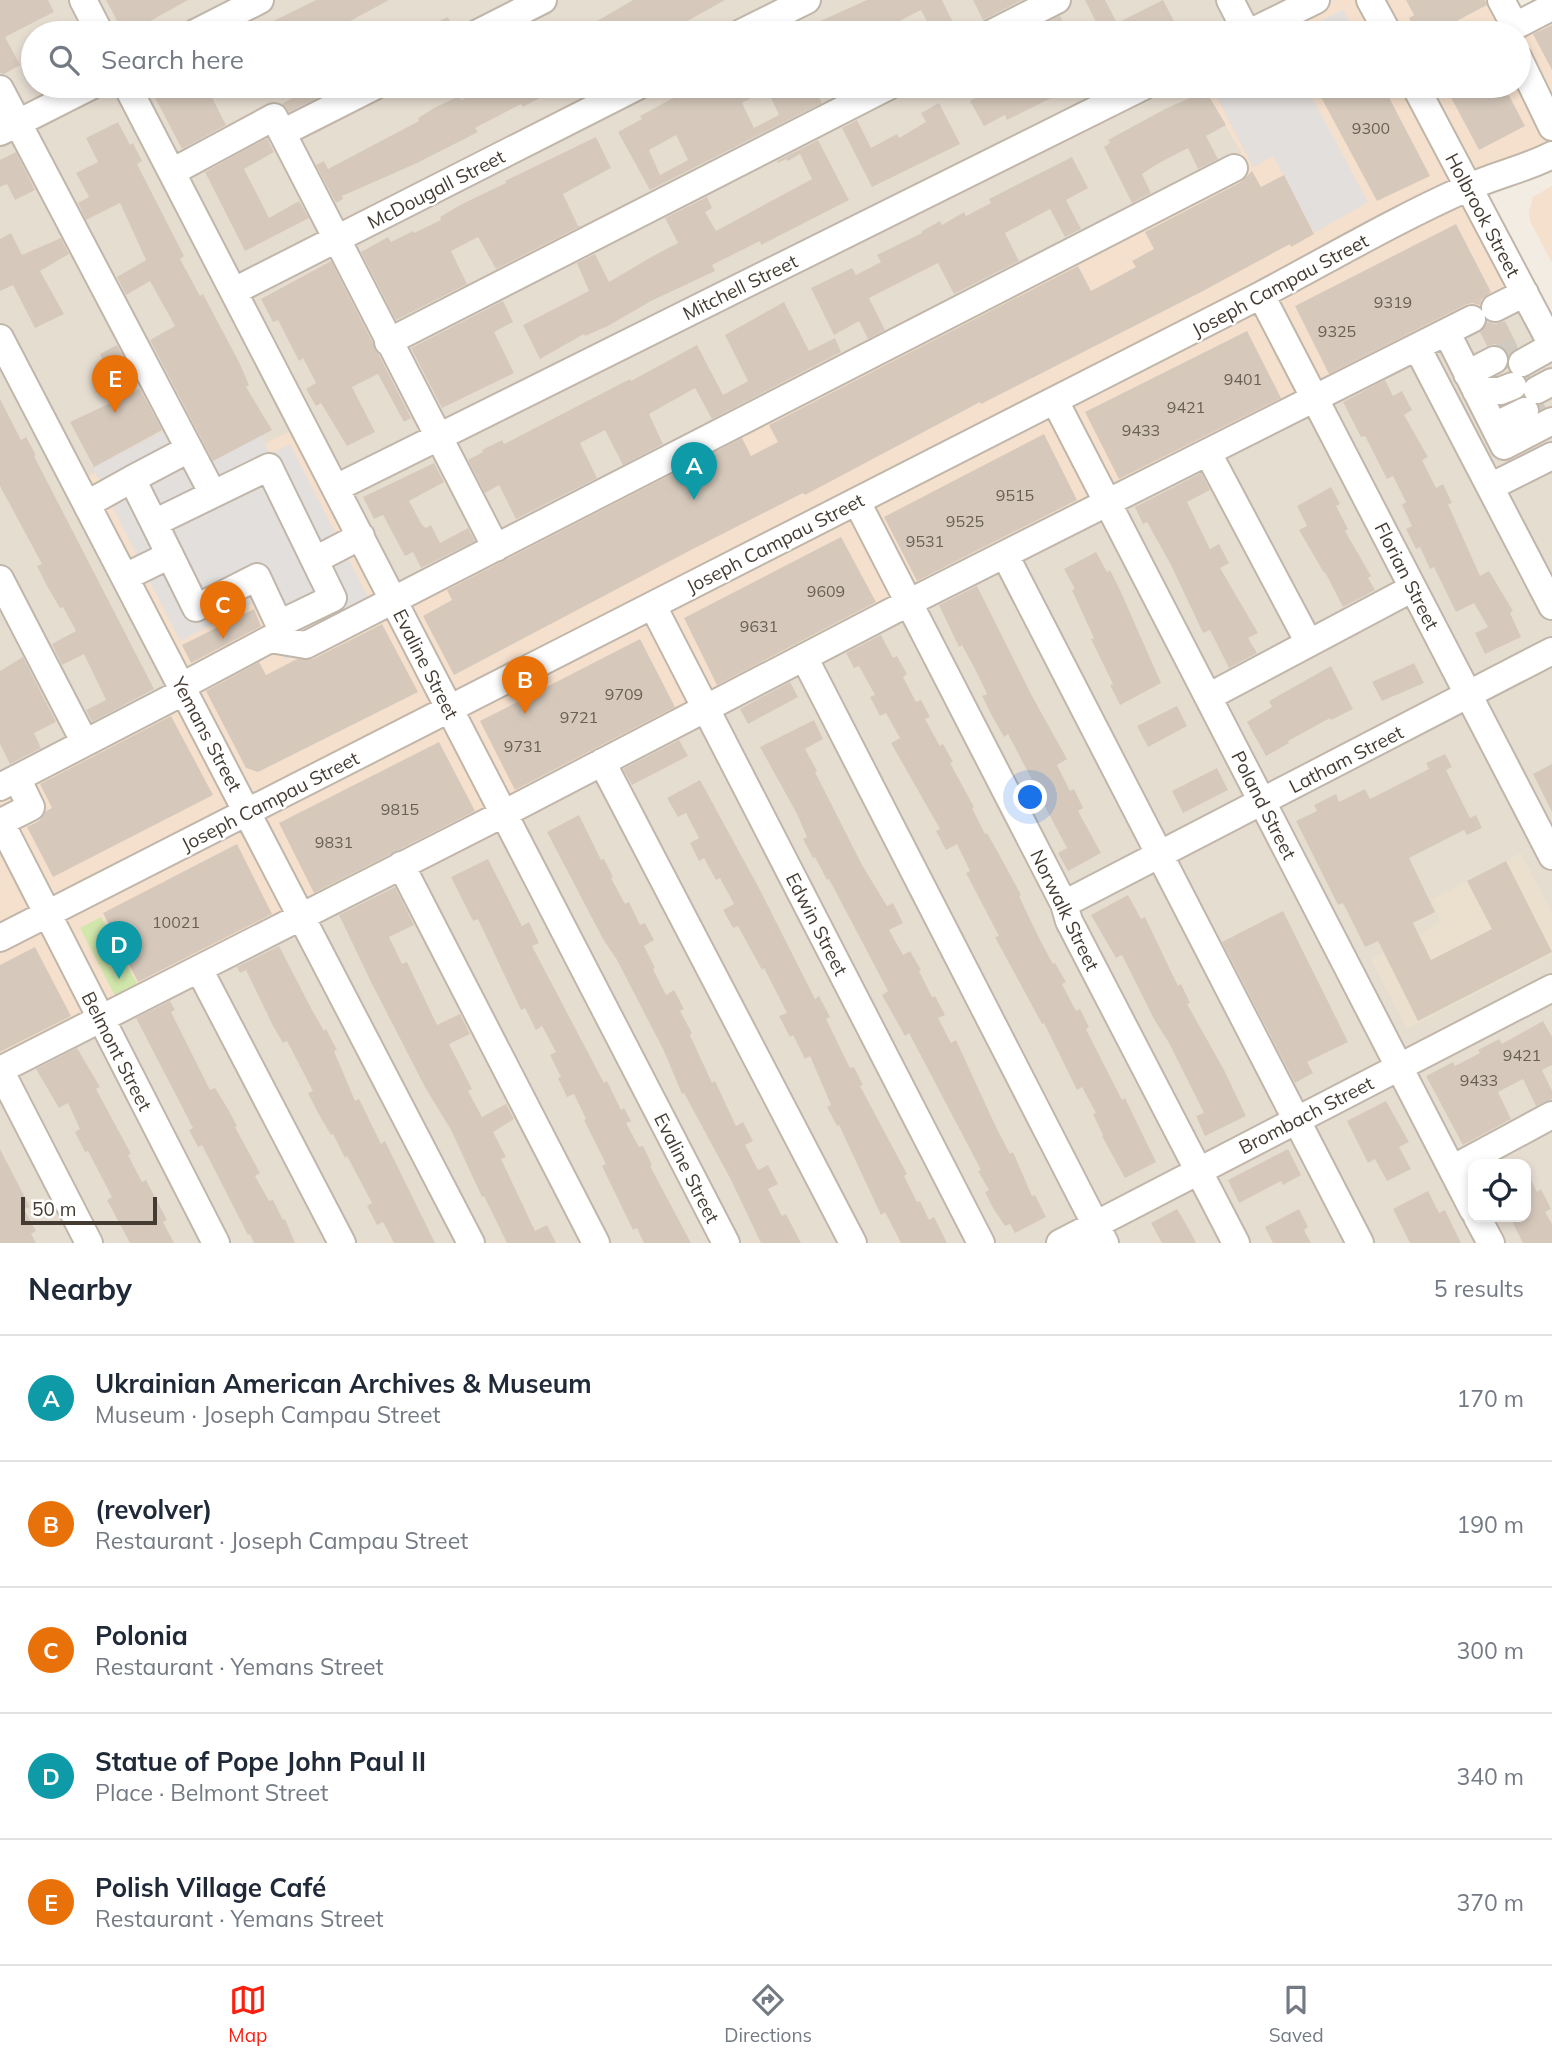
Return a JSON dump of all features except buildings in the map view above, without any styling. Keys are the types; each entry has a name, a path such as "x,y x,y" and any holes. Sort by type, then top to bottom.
{"street":[{"path":"83,0 94,21"},
{"path":"219,21 260,0"},
{"path":"502,21 543,0"},
{"path":"765,21 807,0"},
{"path":"1016,21 1057,0"},
{"path":"1230,0 1241,21"},
{"path":"1273,21 1316,0"},
{"path":"1370,0 1381,21"},
{"path":"1501,0 1512,21"},
{"path":"1525,21 1552,7"},
{"path":"1531,88 1552,127"},
{"path":"0,89 9,128 212,494"},
{"path":"9,128 68,98"},
{"name":"Evaline Street","path":"133,98 726,1243"},
{"path":"282,133 351,98"},
{"name":"McDougall Street","path":"234,291 614,98"},
{"path":"388,342 866,98"},
{"name":"Mitchell Street","path":"336,488 1120,98"},
{"name":"Holbrook Street","path":"1421,98 1550,342"},
{"path":"172,172 274,117 496,548"},
{"name":"Joseph Campau Street","path":"0,938 1469,187 1532,165 1552,155"},
{"path":"132,479 196,608 257,578 275,631 306,645 1234,168"},
{"path":"89,1243 0,1070 503,814 908,603 1525,293"},
{"name":"Florian Street","path":"1261,295 1552,856"},
{"path":"1447,333 1504,446 1550,342"},
{"name":"Yemans Street","path":"0,338 471,1243"},
{"path":"1417,347 1552,606"},
{"path":"1482,404 1530,384"},
{"path":"1482,404 1530,384"},
{"name":"Poland Street","path":"1055,401 1468,1200"},
{"path":"1472,452 1482,404"},
{"path":"87,504 189,449"},
{"path":"1208,453 1309,643"},
{"path":"1490,487 1552,456"},
{"path":"0,822 31,807 9,783 183,688 333,598 268,467 154,523"},
{"name":"Norwalk Street","path":"856,502 1065,904 1069,921 1236,1243"},
{"path":"311,553 357,530"},
{"path":"1005,555 1360,1243"},
{"path":"128,584 173,562"},
{"path":"0,579 85,743"},
{"path":"1208,697 1413,588"},
{"name":"Edwin Street","path":"653,606 981,1243"},
{"name":"Latham Street","path":"1065,904 1552,650"},
{"path":"804,657 1101,1234"},
{"path":"601,762 853,1243"},
{"name":"Belmont Street","path":"0,822 216,1243"},
{"path":"401,865 596,1243"},
{"path":"199,969 342,1243"},
{"name":"Brombach Street","path":"1060,1243 1101,1234 1198,1171 1552,988"},
{"path":"1452,1169 1552,1115"},
{"path":"1480,1222 1491,1243"}],"shaded area":[{"path":"0,0 1316,0 1273,21 21,21 21,98 1210,98 1242,153 395,603 186,688 0,791"},
{"path":"1316,0 1501,0 1513,21 1273,21"},
{"path":"1552,7 1552,155 1469,187 1523,289 0,1060 0,791 186,688 80,480 184,430 207,472 303,425 395,603 1242,153 1211,98 1531,98 1531,21 1523,21"},
{"path":"1343,10 1349,21 1321,21"},
{"path":"1217,98 1312,98 1368,202 1314,233 1273,156 1253,167"},
{"path":"1552,186 1552,263 1530,221 1529,212 1533,197"},
{"path":"1523,289 1552,345 1552,1243 0,1243 0,1070"},
{"path":"184,422 205,464 261,436 270,454 290,444 376,613 285,660 255,602 180,641 93,468"},
{"path":"1521,853 1552,914 1552,954 1407,1029 1371,959 1442,922 1431,900"}],"green space":[{"path":"101,917 137,984 115,996 80,928"}],"tunnel":[{"path":"1494,360 1519,349"},
{"path":"1513,386 1530,376"},
{"path":"1525,411 1543,402"}],"place":[{"name":"Polish Village Café","path":"115,413"},
{"name":"Ukrainian American Archives & Museum","path":"694,500"},
{"name":"Polonia","path":"223,639"},
{"name":"(revolver)","path":"525,714"},
{"name":"Statue of Pope John Paul II","path":"119,979"}]}
